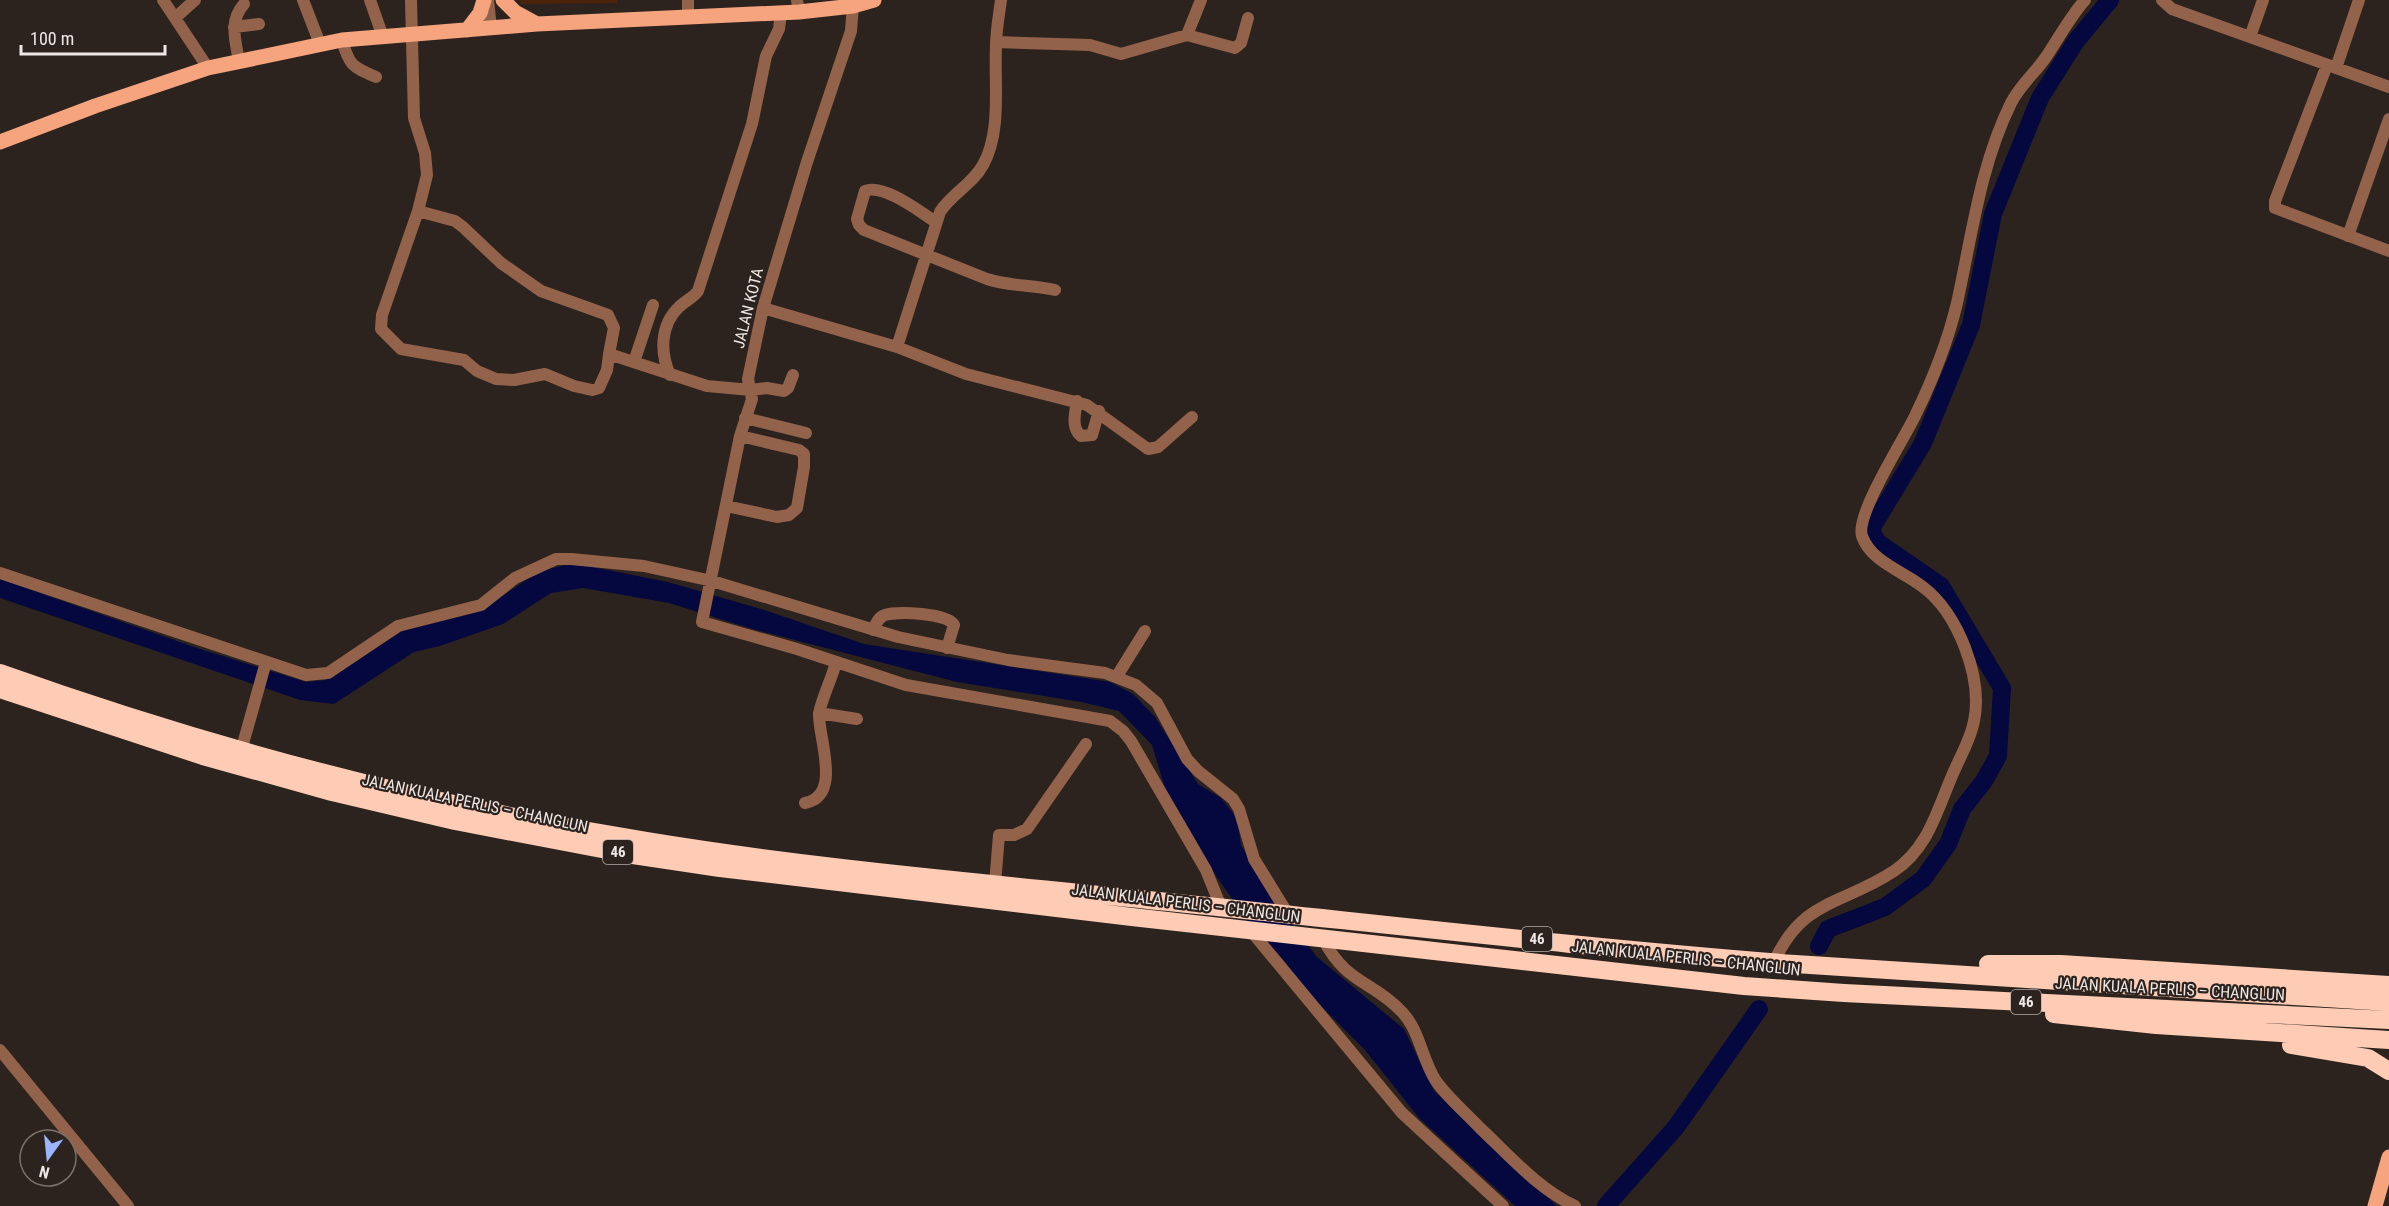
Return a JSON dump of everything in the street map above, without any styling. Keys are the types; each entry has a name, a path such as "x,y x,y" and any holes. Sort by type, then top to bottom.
{"highway":[{"name":"JALAN KUALA PERLIS – CHANGLUN","path":"0,673 87,704 242,751 412,795 626,838 763,858 1287,915 1789,963 2389,1002"},
{"name":"JALAN KUALA PERLIS – CHANGLUN","path":"0,689 203,756 332,792 455,821 633,855 720,868 1321,939 1771,988 2389,1020"},
{"path":"0,701 110,736 203,756"},
{"path":"1824,964 2061,964 2389,985"},
{"path":"2358,983 2389,978"},
{"path":"1855,994 2156,1025 2389,1040"},
{"path":"2156,1025 2351,1053 2368,1058 2389,1071"}],"main road":[{"path":"467,30 480,13 486,0"},
{"path":"503,0 515,12 537,24"},
{"path":"0,142 95,106 208,68 342,40 537,24 781,13 798,6 853,6 874,0"},
{"path":"2375,1206 2389,1157"}],"street":[{"path":"163,0 208,68"},
{"path":"175,18 195,0"},
{"path":"303,0 320,44"},
{"path":"370,0 383,37"},
{"path":"411,0 414,34 414,118 427,166 418,211 382,315 381,329 393,344 411,352 464,360 477,371 496,379 514,380 545,374 574,386 591,390 599,388 604,379 614,328 608,315 541,291 514,274 455,221 418,211"},
{"path":"486,0 495,27"},
{"path":"495,27 496,0"},
{"path":"688,0 688,17"},
{"path":"897,347 936,222 945,202 974,179 990,149 994,122 996,42 1001,0"},
{"path":"1188,35 1201,0"},
{"path":"1789,963 1784,941 1802,919 1824,905 1894,870 1922,845 1971,734 1978,694 1959,636 1937,599 1917,582 1876,555 1867,545 1861,531 1866,511 1877,486 1924,396 1950,330 1977,198 2011,102 2045,60 2085,0"},
{"path":"2162,0 2172,9 2389,87"},
{"path":"2250,37 2263,0"},
{"path":"2359,0 2274,205 2281,212 2389,251"},
{"path":"239,61 234,27 235,17 244,4"},
{"name":"JALAN KOTA","path":"836,662 702,620 711,587 740,436 752,399 748,379 763,308 807,162 851,31 853,6"},
{"path":"670,375 662,356 667,327 678,307 694,295 699,287 752,124 766,56 779,29 781,13"},
{"path":"996,42 1090,45 1121,54 1188,35 1235,48 1241,44 1248,18"},
{"path":"234,27 259,24"},
{"path":"342,40 346,57 353,66 376,77"},
{"path":"2349,236 2389,118"},
{"path":"936,222 896,197 873,189 865,190 857,219 859,225 999,283 1055,290"},
{"path":"633,362 653,305"},
{"path":"763,308 897,347 975,377 1077,401 1099,411 1148,449 1158,447 1192,417"},
{"path":"609,354 707,387 751,390 767,388 784,391 788,388 793,375"},
{"path":"1077,401 1074,424 1081,436 1092,435 1099,411"},
{"path":"745,418 806,433"},
{"path":"726,506 777,517 789,515 797,508 804,454 799,450 740,436"},
{"path":"0,573 265,665 306,675 328,673 398,626 481,605 515,578 556,559 644,566 711,587 947,648 1008,660 1080,668 1117,676 1136,685 1157,703 1187,759 1198,771 1233,799 1239,809 1254,859 1287,915"},
{"path":"873,630 876,622 886,614 915,614 947,618 954,625 947,648"},
{"path":"1117,676 1145,631"},
{"path":"805,803 821,796 825,782 819,714 836,662 884,679 930,690 1110,721 1124,731 1131,741 1226,908"},
{"path":"242,751 265,665"},
{"path":"819,714 857,719"},
{"path":"995,884 999,835 1014,835 1027,829 1086,744"},
{"path":"1252,931 1402,1113 1503,1206"},
{"path":"1321,939 1347,973 1389,1000 1410,1021 1431,1071 1447,1093 1513,1161 1548,1190 1575,1206"},
{"path":"0,1050 128,1206"}],"shaded area":[{"path":"520,0 617,0 617,3 521,4"},
{"path":"572,563 668,582 761,609 864,644 1110,682 1133,694 1155,717 1198,784 1221,798 1237,818 1241,845 1266,890 1317,957 1404,1029 1434,1091 1557,1206 1515,1206 1419,1118 1365,1050 1309,994 1285,962 1250,924 1216,876 1167,795 1152,745 1119,711 1081,702 957,682 749,628 669,603 583,588 551,593 503,624 440,646 414,652 334,704 300,700 0,598 0,579 197,648 306,682 325,680 406,629 489,605 538,572"}],"waterway":[{"path":"1819,946 1828,929 1885,907 1923,879 1948,844 1962,809 1984,781 1998,756 2002,688 1941,586 1877,542 1871,529 1923,443 1971,325 1993,214 2040,98 2076,41 2110,0"},
{"path":"1606,1206 1676,1127 1759,1009"}]}
